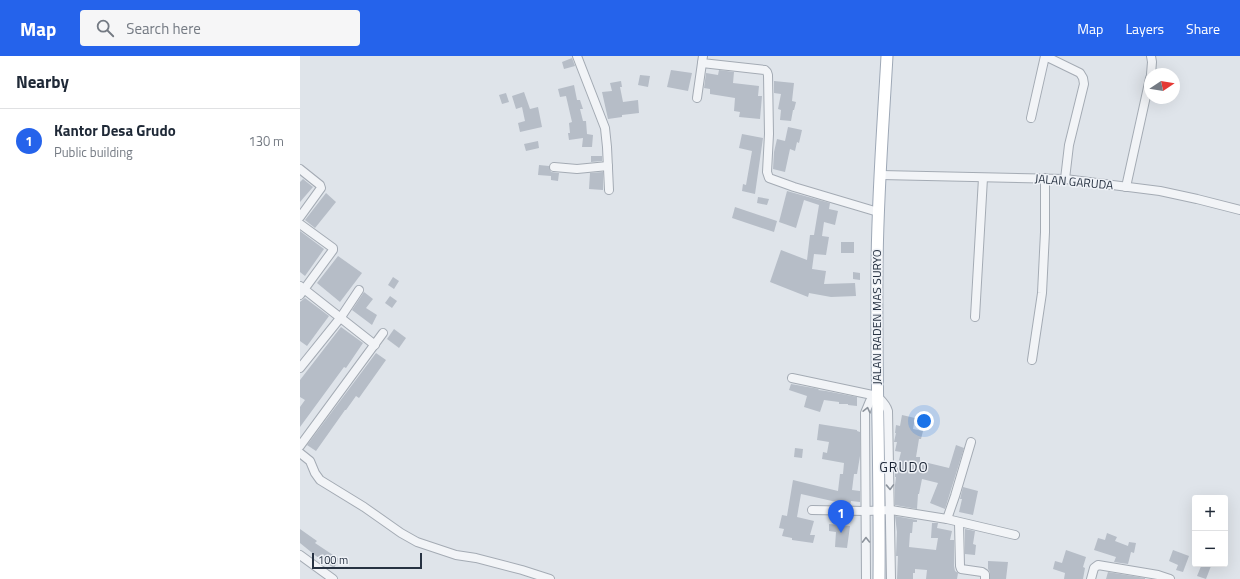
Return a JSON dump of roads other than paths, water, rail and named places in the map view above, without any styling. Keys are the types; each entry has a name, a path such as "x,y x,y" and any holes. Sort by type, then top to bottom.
{"main road":[{"name":"JALAN RADEN MAS SURYO","path":"879,579 877,396 878,212 887,56"}],"street":[{"path":"578,56 605,128 609,190"},
{"path":"1031,118 1045,56 1080,73 1084,84 1069,145 1065,179"},
{"path":"1151,56 1151,68"},
{"path":"697,98 702,60 765,70 767,72 769,134 767,172 769,178 878,212"},
{"path":"1126,187 1144,104"},
{"path":"554,167 577,169 608,166"},
{"path":"300,169 320,185 321,188 300,217"},
{"name":"JALAN GARUDA","path":"881,175 1065,179 1160,191 1197,198 1240,210"},
{"path":"975,317 983,178"},
{"path":"1032,360 1042,293 1046,232 1045,178"},
{"path":"300,224 333,248 333,250 301,290 341,317 375,344"},
{"path":"300,368 303,358 341,317 359,290"},
{"path":"300,446 383,333"},
{"path":"792,378 877,396 884,402 888,411 891,510 891,579"},
{"path":"866,579 865,413 870,401 877,396"},
{"path":"947,519 971,442"},
{"path":"300,453 310,461 315,474 320,480 417,542 456,555 476,558 550,579"},
{"path":"812,510 891,510 947,519 1015,535"},
{"path":"959,523 961,569 982,572 985,574 985,579"},
{"path":"300,555 333,579"},
{"path":"1092,579 1094,568 1098,565 1158,575 1170,579"}],"place":[{"name":"Kantor Desa Grudo","path":"841,533"}],"district":[{"name":"GRUDO","path":"904,467"}]}
